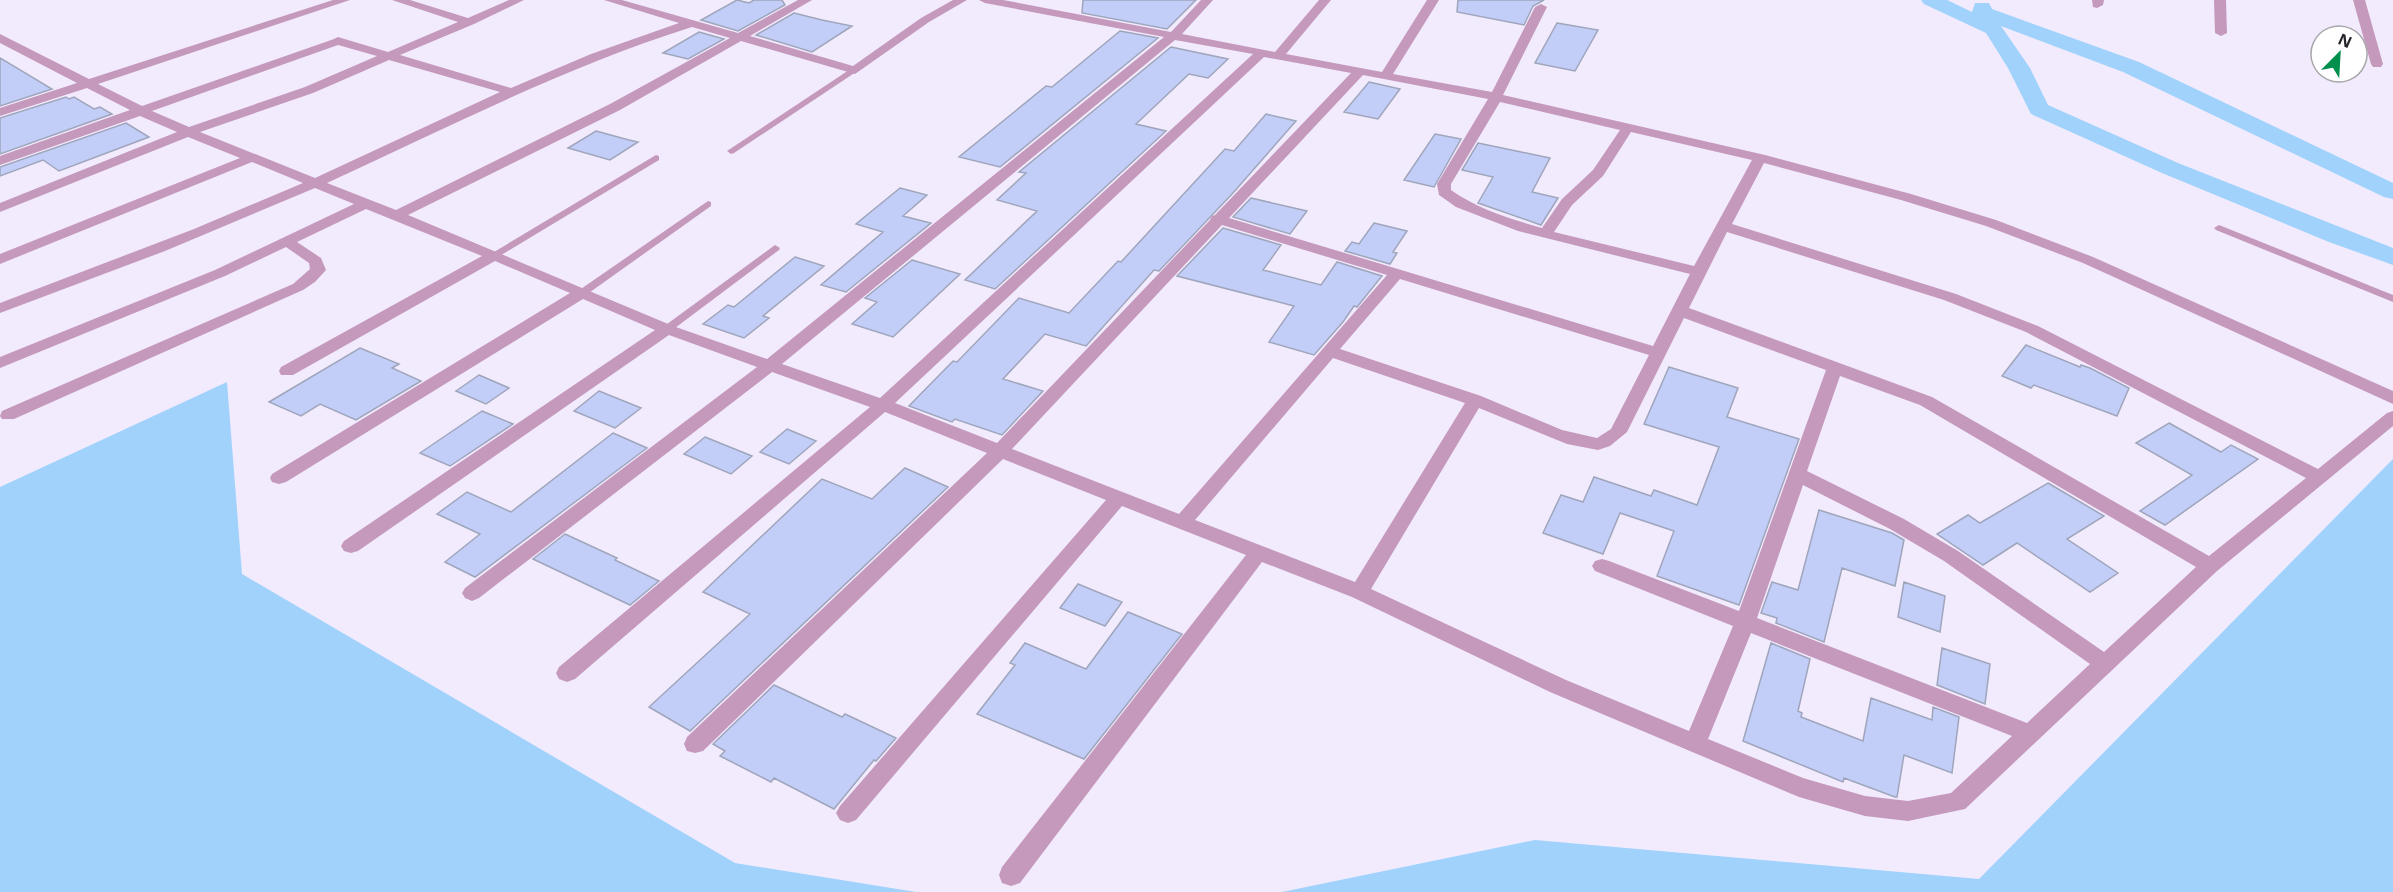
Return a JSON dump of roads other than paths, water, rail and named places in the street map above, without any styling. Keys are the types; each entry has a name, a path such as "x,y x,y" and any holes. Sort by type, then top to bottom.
{"street":[{"path":"0,112 344,0"},
{"path":"398,0 470,22"},
{"path":"3,203 188,132 309,90 389,58 518,0"},
{"path":"610,0 855,70 925,20 961,0"},
{"path":"396,216 615,107 806,0"},
{"path":"985,0 1384,76 1629,126 1906,197 1991,223 2077,256 2393,398"},
{"path":"471,593 770,365 1174,35 1207,0"},
{"path":"1278,56 1325,0"},
{"path":"1384,76 1433,0"},
{"path":"2220,0 2221,33"},
{"path":"2359,0 2377,64"},
{"path":"1541,7 1496,98 1444,184 1444,192 1451,200 1470,209 1545,233 1699,272"},
{"path":"0,308 315,183 512,92 614,48 692,23"},
{"path":"0,38 143,112 251,158 494,255 667,329 883,405 1359,592 1558,686 1798,787 1865,806 1908,811 1957,802 2210,566 2393,417"},
{"path":"0,161 338,41 389,58 512,92"},
{"path":"567,673 883,405 1260,54"},
{"path":"695,744 1000,451 1359,72"},
{"path":"1545,233 1566,202 1598,173 1629,126"},
{"path":"0,259 251,158"},
{"path":"1329,351 1475,400 1575,441 1596,444 1607,441 1618,432 1760,158"},
{"path":"0,363 220,273 365,204"},
{"path":"1218,219 1659,353"},
{"path":"1725,226 1950,297 2032,329 2319,477"},
{"path":"8,416 310,279 318,270 316,261 285,241"},
{"path":"287,370 494,255"},
{"path":"1183,522 1396,274"},
{"path":"279,478 582,293"},
{"path":"1681,311 1926,400 2210,566"},
{"path":"351,546 667,329"},
{"path":"1695,742 1745,622 1835,367"},
{"path":"1359,592 1475,400"},
{"path":"1797,474 1897,524 1951,556 2106,664"},
{"path":"848,813 1119,498"},
{"path":"1011,875 1259,552"},
{"path":"1602,566 2029,733"}],"lane":[{"path":"731,151 855,70"},
{"path":"494,255 656,158"},
{"path":"582,293 708,204"},
{"path":"2219,228 2393,299"},
{"path":"667,329 774,248"}],"water":[{"path":"227,382 242,574 735,863 916,892 0,892 0,487"},
{"path":"2393,459 2393,892 1282,892 1535,840 1979,879"}],"waterway":[{"path":"1931,0 1993,29 2019,68 2039,109 2170,168 2338,237 2393,257"},
{"path":"1982,7 1982,12 2131,67 2393,192"}]}
